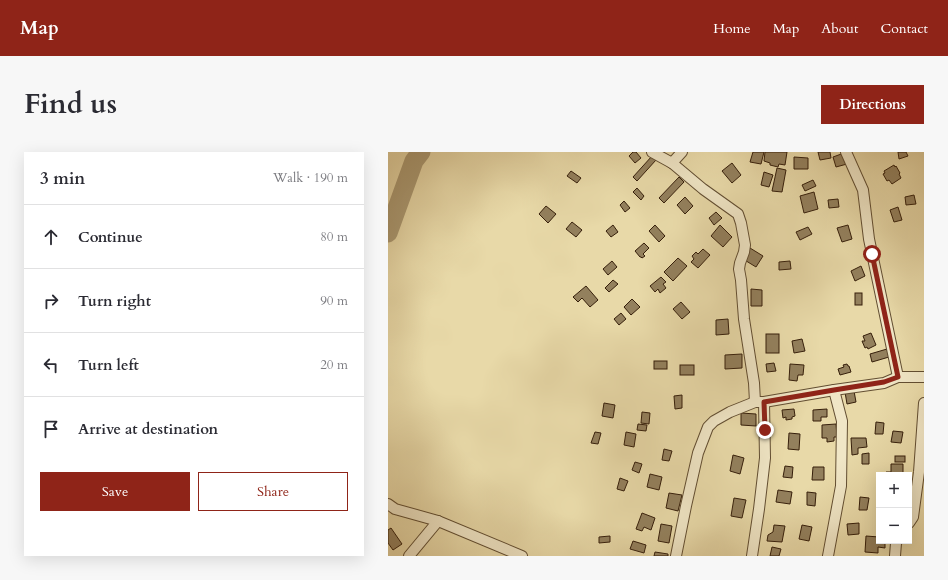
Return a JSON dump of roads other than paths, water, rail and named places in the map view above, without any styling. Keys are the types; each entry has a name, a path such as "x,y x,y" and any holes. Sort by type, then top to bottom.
{"street":[{"path":"652,152 672,163 703,189 738,214 741,223 744,252 739,270 744,319 754,382 760,402 766,458 752,556"},
{"path":"672,163 682,152"},
{"path":"846,152 863,190 869,239 898,377"},
{"path":"676,556 698,453 708,427 714,421 730,412 760,402 884,382 898,377 924,379"},
{"path":"828,556 841,486 842,421 834,390"},
{"path":"912,518 919,472 924,403"},
{"path":"388,504 395,509 438,521 522,556"},
{"path":"409,556 438,521"},
{"path":"895,556 896,544"}],"waterway":[{"path":"388,233 414,161 421,152"}]}
